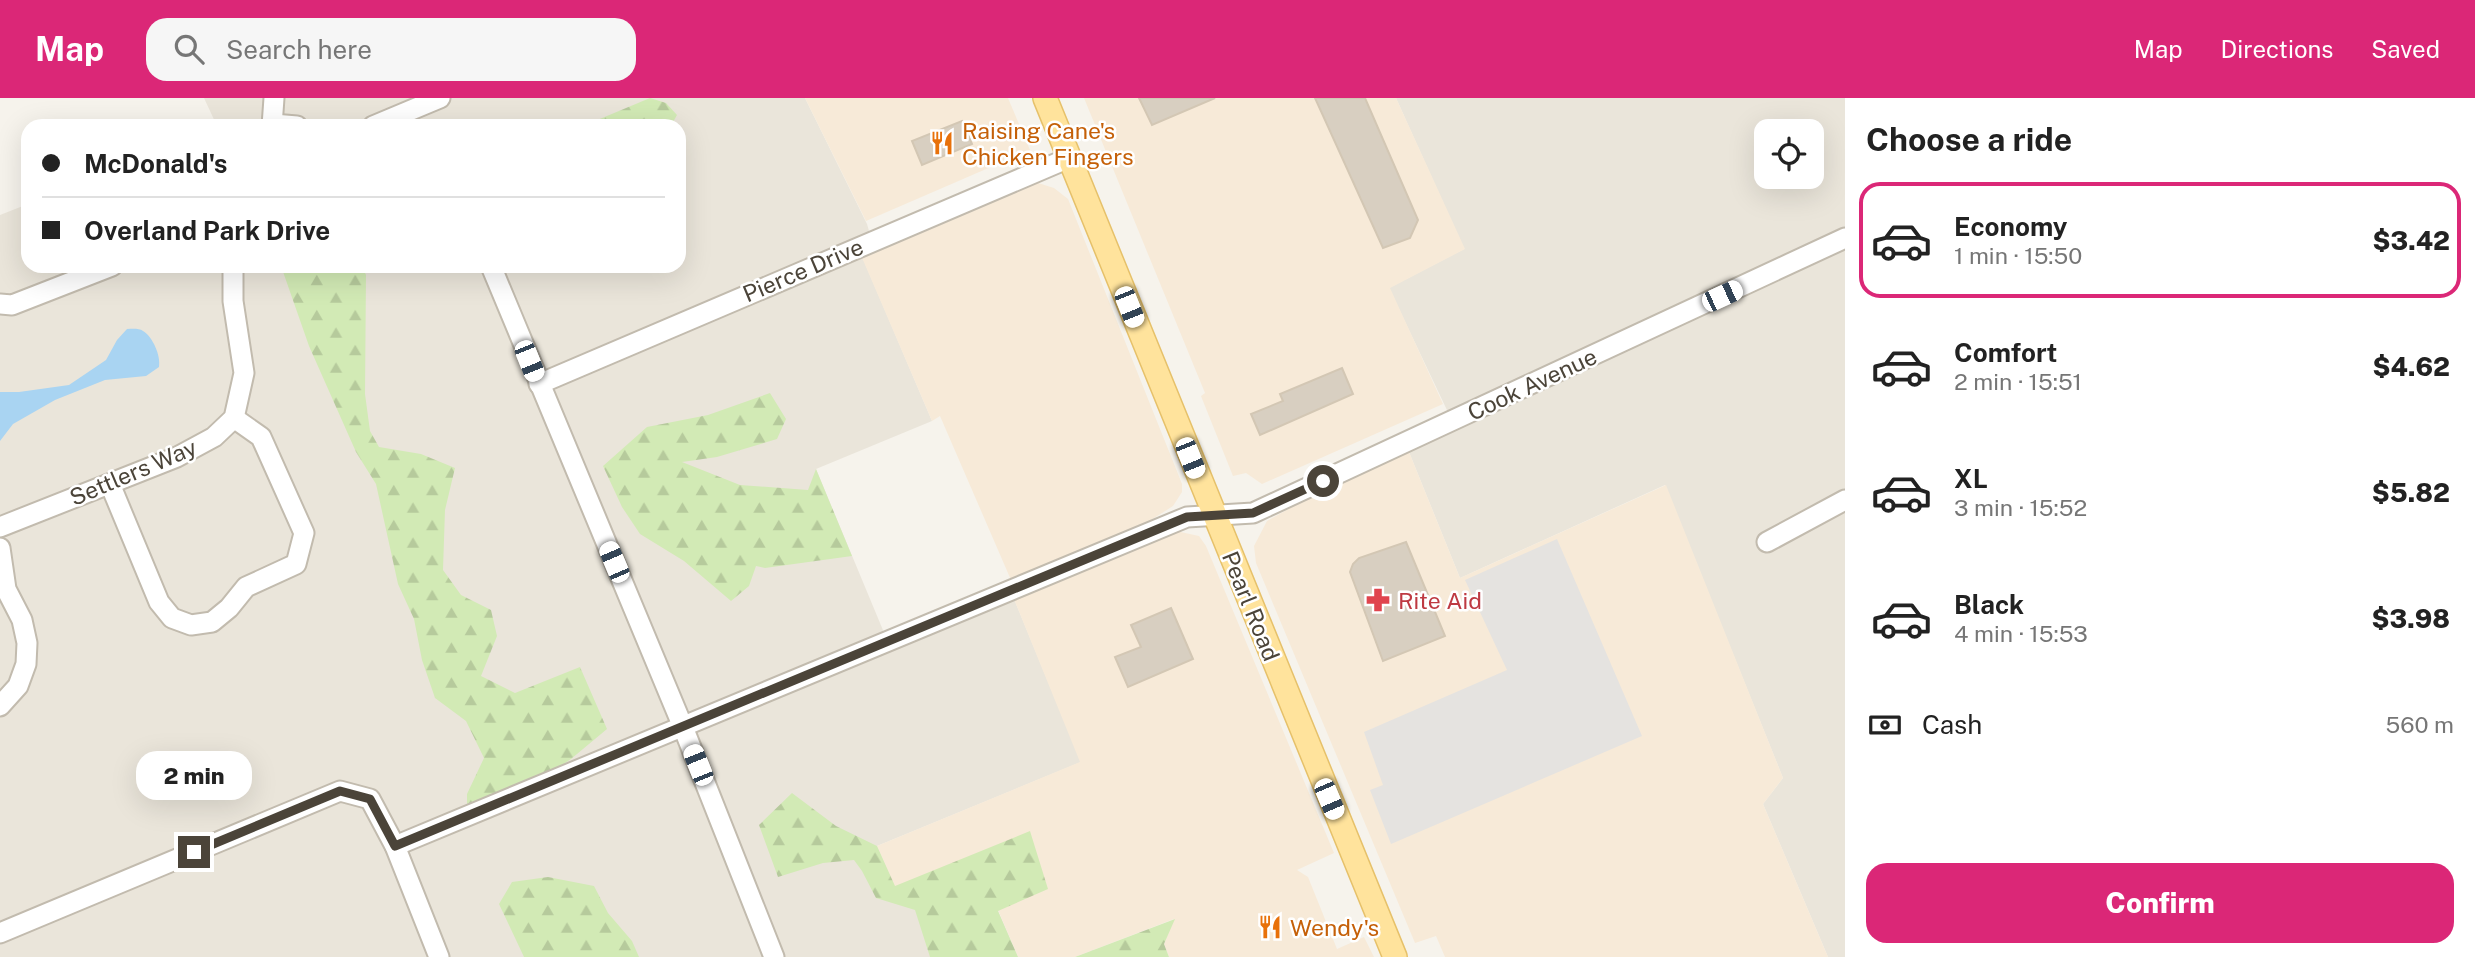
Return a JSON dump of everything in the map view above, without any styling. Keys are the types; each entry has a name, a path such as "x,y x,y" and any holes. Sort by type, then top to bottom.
{"main road":[{"name":"Pearl Road","path":"1045,98 1395,957"}],"street":[{"path":"273,119 274,98"},
{"path":"390,119 440,98"},
{"name":"Pierce Drive","path":"539,384 1069,158"},
{"name":"Cook Avenue","path":"395,846 1187,517 1253,513 1845,238"},
{"path":"0,304 12,304 94,273"},
{"path":"110,484 159,602 172,618 191,625 212,622 229,608 246,587 296,564 304,533 261,437 234,418 244,373 233,301 233,273"},
{"path":"494,273 683,727 774,957"},
{"name":"Settlers Way","path":"0,527 177,457 214,437 234,418"},
{"path":"1767,542 1845,500"},
{"path":"0,548 6,589 22,620 27,643 26,664 18,686 0,706"},
{"path":"0,933 340,791 370,799 395,846 439,957"}],"shaded area":[{"path":"204,98 805,98 867,224 874,248 861,254 932,421 816,469 885,635 1014,599 1081,762 877,846 895,886 1030,831 998,911 1018,957 0,957 0,215 21,207 21,273 686,273 686,119 214,119"},
{"path":"805,98 1008,98 1030,150 866,221"},
{"path":"1084,98 1396,98 1465,249 1390,288 1443,404 1262,484 1246,473 1233,476 1201,396 1205,393"},
{"path":"1396,98 1845,98 1845,957 1828,957 1763,804 1783,778 1665,485 1460,578 1409,452 1456,429 1389,288 1464,249"},
{"path":"1038,183 1054,188 1068,199 1182,484 1182,492 1173,506 1151,520 1011,580 940,416 932,421 860,253"},
{"path":"1409,452 1460,578 1666,485 1783,778 1763,804 1828,957 1445,957 1436,936 1415,943 1256,563 1254,546 1267,521 1342,479"},
{"path":"1176,531 1199,536 1206,546 1334,853 1297,870 1308,877 1337,949 1364,937 1374,957 1169,957 1164,944 1174,919 1075,957 1018,957 998,910 895,887 877,846 1080,762 1014,599"},
{"path":"1557,539 1642,736 1391,844 1370,790 1383,785 1364,732 1507,670 1465,580"}],"green space":[{"path":"650,98 666,103 677,115 675,119 600,119"},
{"path":"283,273 365,273 365,394 370,431 379,447 421,454 455,468 445,510 443,570 461,595 491,610 497,636 481,676 515,693 580,667 607,729 571,759 525,790 467,804 467,794 484,758 466,721 435,698 422,660 414,619 398,584 376,484 356,452 309,346"},
{"path":"770,393 786,419 777,439 717,457 682,462 740,485 808,490 816,469 852,556 765,568 756,566 749,586 731,601 684,561 640,534 622,507 603,466 647,427 708,415"},
{"path":"792,793 836,826 877,846 895,886 1030,831 1048,889 998,911 1018,957 930,957 915,910 876,898 854,860 823,863 778,877 759,825"},
{"path":"548,877 594,886 608,913 632,941 639,957 524,957 499,904 512,882"},
{"path":"1175,919 1164,944 1169,957 1075,957"}],"water":[{"path":"127,329 141,330 147,334 157,352 159,367 146,376 105,380 55,400 13,424 0,441 0,392 69,385 106,360 117,340"}],"building":[{"path":"1139,98 1215,98 1152,125"},
{"path":"1315,98 1365,98 1418,220 1410,238 1383,248"},
{"name":"Raising Cane's Chicken Fingers","path":"962,121 972,144 922,165 912,141"},
{"path":"1342,368 1353,394 1260,435 1251,414 1283,401 1280,394"},
{"path":"1406,542 1445,636 1383,661 1350,572 1359,558"},
{"path":"1171,608 1193,659 1128,687 1115,657 1141,647 1131,625"}],"place":[{"name":"Raising Cane's Chicken Fingers","path":"942,143"},
{"name":"Rite Aid","path":"1378,600"},
{"name":"Wendy's","path":"1270,927"}],"route":[{"path":"194,852 340,791 370,799 395,846 1187,517 1253,513 1323,481"}]}
